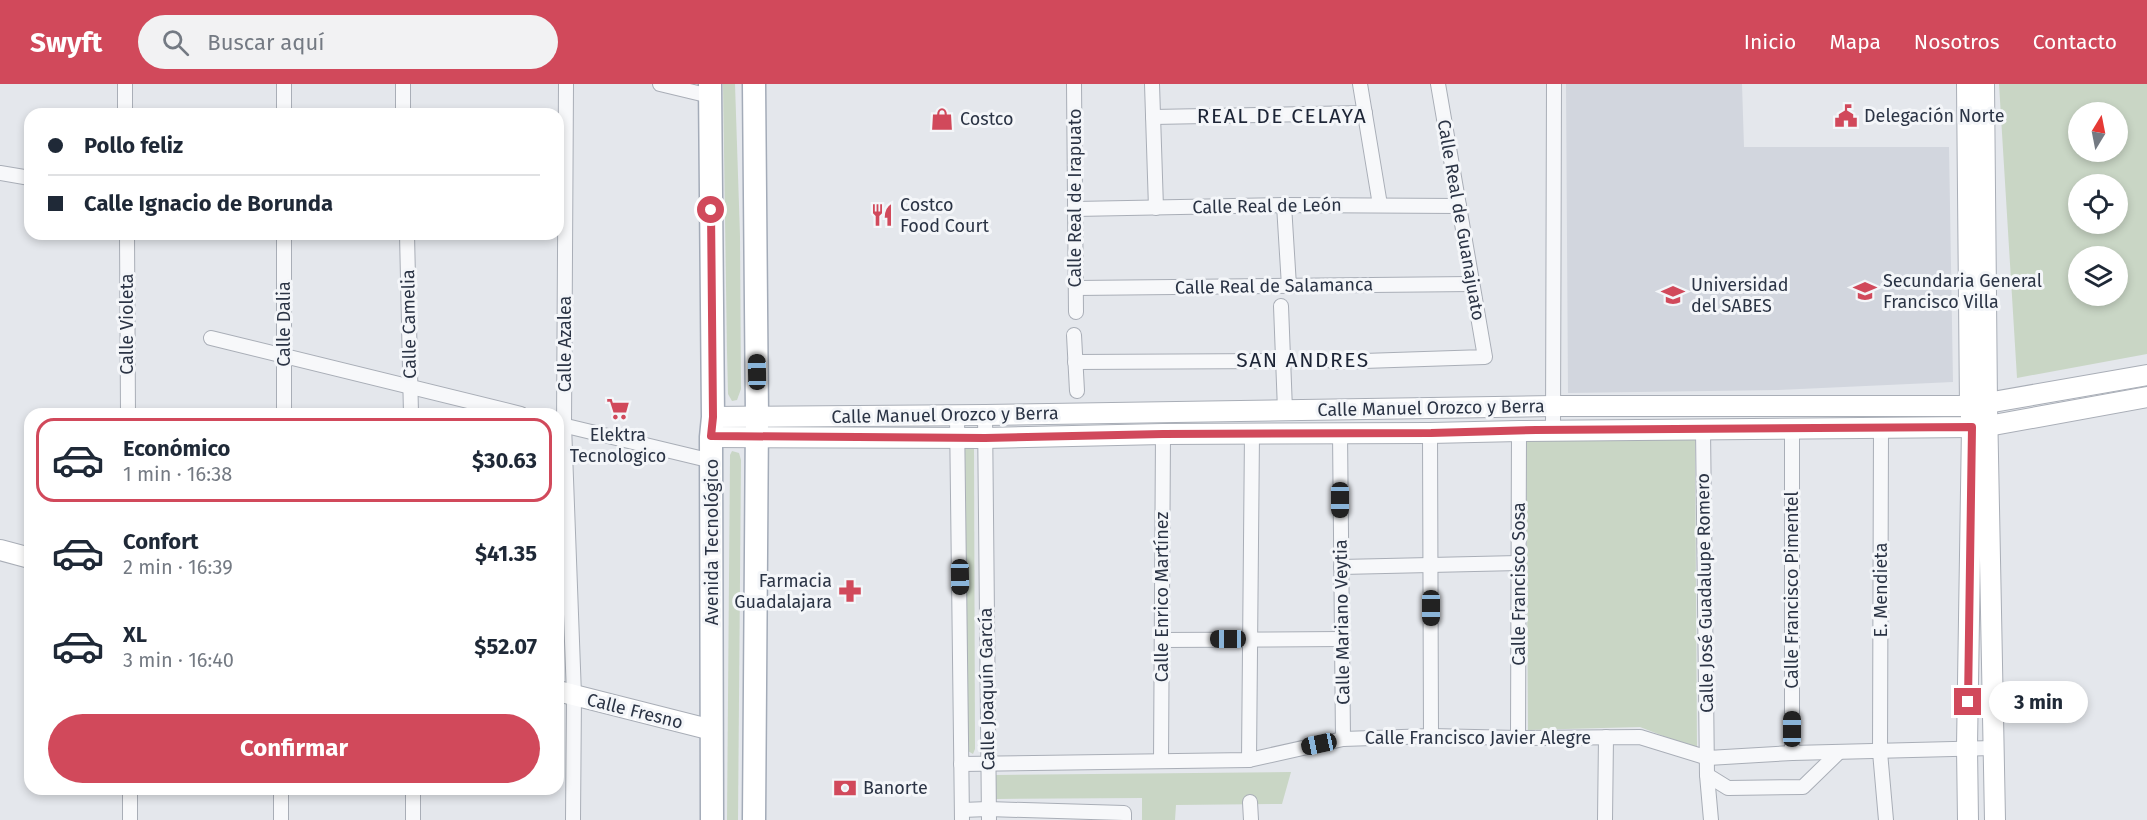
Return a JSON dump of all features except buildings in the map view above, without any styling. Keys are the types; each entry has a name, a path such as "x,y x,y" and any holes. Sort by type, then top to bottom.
{"main road":[{"path":"754,84 757,427 754,820"},
{"name":"Avenida Tecnológico","path":"710,90 712,820"}],"street":[{"path":"125,84 125,108"},
{"path":"284,84 284,108"},
{"path":"403,84 403,108"},
{"name":"Calle Azalea","path":"564,220 566,84"},
{"path":"660,84 710,90"},
{"name":"Calle Real de Irapuato","path":"1074,84 1076,312"},
{"path":"1152,84 1156,207"},
{"path":"1360,84 1380,205"},
{"name":"Calle Real de Guanajuato","path":"1333,362 1485,357 1438,84"},
{"path":"1553,430 1554,84"},
{"path":"1966,84 1995,820"},
{"path":"1978,405 1984,84"},
{"path":"1153,117 1365,113"},
{"path":"0,173 24,177"},
{"path":"1284,205 1289,286"},
{"name":"Calle Real de León","path":"1075,208 1284,205 1459,206"},
{"name":"Calle Violeta","path":"127,240 128,408"},
{"name":"Calle Dalia","path":"284,240 284,408"},
{"name":"Calle Camelia","path":"406,240 411,408"},
{"name":"Calle Azalea","path":"561,408 564,240"},
{"name":"Calle Real de Salamanca","path":"1076,288 1472,284"},
{"path":"1281,306 1285,410"},
{"path":"1074,334 1077,391"},
{"path":"211,338 497,408"},
{"path":"1075,362 1283,362"},
{"name":"Calle Manuel Orozco y Berra","path":"757,427 957,415 1554,406 1978,405 2147,375"},
{"name":"Calle Manuel Orozco y Berra","path":"712,427 757,427 985,438 1163,434 1980,426 2147,396"},
{"name":"Calle Joaquín García","path":"957,415 962,815"},
{"name":"Calle Joaquín García","path":"984,415 989,815"},
{"path":"564,425 712,461"},
{"path":"1968,820 1967,747 1980,426"},
{"name":"E. Mendieta","path":"1881,427 1880,752 1886,820"},
{"name":"Calle Francisco Pimentel","path":"1792,428 1792,753"},
{"name":"Calle José Guadalupe Romero","path":"1703,429 1707,775 1711,820"},
{"name":"Calle Francisco Sosa","path":"1518,738 1519,431"},
{"name":"Calle Mariano Veytia","path":"1340,432 1343,739"},
{"path":"1249,760 1252,433"},
{"path":"1431,433 1431,736"},
{"name":"Calle Enrico Martínez","path":"1161,761 1163,434"},
{"path":"0,550 24,556"},
{"path":"1341,567 1519,563"},
{"name":"Calle Azalea","path":"564,585 566,693 573,820"},
{"path":"1162,640 1342,639"},
{"name":"Calle Fresno","path":"566,693 712,730"},
{"name":"Calle Francisco Javier Alegre","path":"961,764 1249,760 1343,739 1431,736 1640,737 1708,758 1792,753 1992,748"},
{"path":"1605,737 1605,820"},
{"path":"1707,775 1728,788 1803,787 1839,752"},
{"path":"130,795 130,820"},
{"path":"281,795 281,820"},
{"path":"413,795 413,820"},
{"path":"1250,802 1251,820"},
{"path":"962,815 1124,813 1124,820"}],"shaded area":[{"path":"1566,84 1742,84 1744,147 1949,147 1953,382 1778,390 1568,393"}],"green space":[{"path":"723,84 735,84 740,236 741,389 737,400 732,401 728,394"},
{"path":"1999,84 2147,84 2147,354 2017,378"},
{"path":"1695,438 1697,749 1640,727 1528,730 1526,441"},
{"path":"965,446 974,446 975,749 973,754 968,751"},
{"path":"732,451 739,453 741,460 738,820 727,820 730,455"},
{"path":"1291,772 1282,804 1176,805 1175,820 1142,820 1142,798 996,799 996,775"}],"place":[{"name":"Delegación Norte","path":"1846,116"},
{"name":"Costco","path":"942,119"},
{"name":"Costco Food Court","path":"882,215"},
{"name":"Secundaria General Francisco Villa","path":"1865,291"},
{"name":"Universidad del SABES","path":"1673,295"},
{"name":"Elektra Tecnologico","path":"618,409"},
{"name":"Farmacia Guadalajara","path":"850,591"},
{"name":"Banorte","path":"845,788"}],"district":[{"name":"REAL DE CELAYA","path":"1282,116"},
{"name":"SAN ANDRES","path":"1303,360"}],"route":[{"path":"711,210 713,417 711,436 737,438 985,438 1340,432 1972,427 1968,702"}]}
